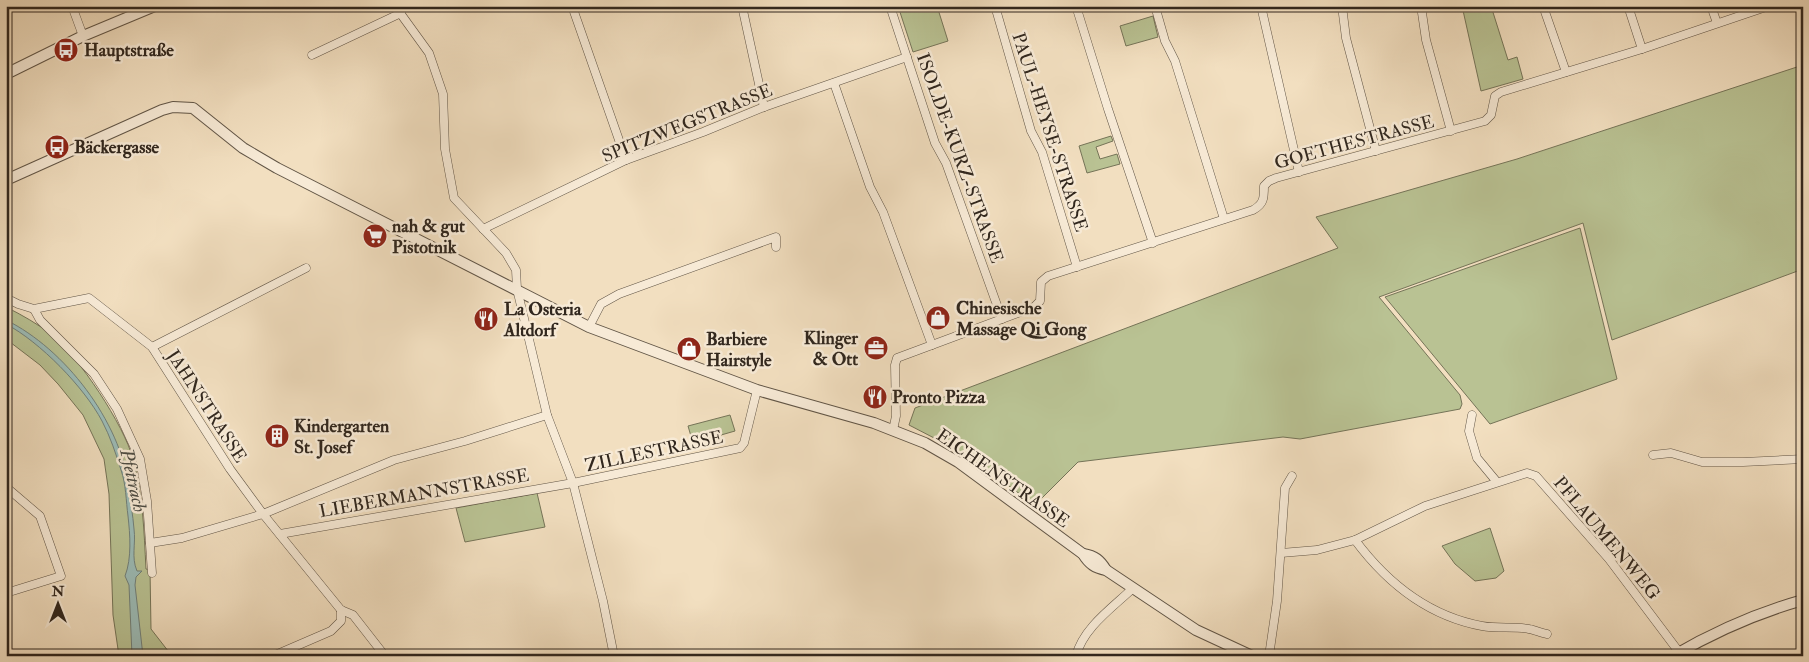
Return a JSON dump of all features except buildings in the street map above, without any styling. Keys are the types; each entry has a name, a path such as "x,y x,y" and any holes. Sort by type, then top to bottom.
{"street":[{"path":"72,6 83,36"},
{"path":"6,74 83,36 155,6"},
{"path":"395,6 429,53 443,94 445,149 454,198 506,253 516,270 517,289 547,415 573,483 603,601 614,656"},
{"path":"572,6 626,160"},
{"path":"742,6 764,107"},
{"name":"ISOLDE-KURZ-STRASSE","path":"890,6 935,143 946,163 1002,319"},
{"name":"PAUL-HEYSE-STRASSE","path":"996,6 1031,131 1042,152 1077,267"},
{"path":"1076,6 1153,243"},
{"path":"1155,6 1165,41 1175,61 1224,219"},
{"path":"1261,6 1299,172"},
{"path":"1342,6 1347,42 1376,151"},
{"path":"1421,6 1426,40 1451,131"},
{"path":"1543,6 1566,72"},
{"path":"1628,6 1642,49"},
{"path":"1711,6 1717,23"},
{"name":"GOETHESTRASSE","path":"893,430 896,416 896,361 901,356 1038,304 1041,297 1041,282 1044,279 1258,208 1265,198 1264,186 1269,181 1488,119 1495,96 1500,92 1642,49 1769,6"},
{"path":"312,55 401,13"},
{"name":"SPITZWEGSTRASSE","path":"483,229 535,206 626,160 764,107 907,58"},
{"path":"834,83 870,187 883,212 932,345"},
{"name":"EICHENSTRASSE","path":"6,180 162,110 173,107 193,108 243,148 277,168 589,326 757,390 874,423 925,443 1004,494 1083,554 1087,561 1096,568 1106,570 1196,630 1252,656"},
{"path":"589,326 601,304 620,294 776,237 776,247"},
{"path":"152,347 306,268"},
{"path":"6,298 34,309 40,320 94,374 117,408 140,459 148,501 152,573"},
{"name":"JAHNSTRASSE","path":"34,309 89,298 152,347 209,438 263,514 342,610 353,615 385,656"},
{"name":"ZILLESTRASSE","path":"573,483 740,448 744,443 757,390"},
{"path":"1472,414 1468,432 1476,458 1497,482"},
{"path":"150,543 182,538 263,514 394,460 547,415"},
{"path":"1654,455 1672,453 1702,462 1803,459"},
{"name":"PFLAUMENWEG","path":"1281,552 1317,550 1355,540 1425,506 1527,473 1536,476 1609,559 1676,654"},
{"path":"1269,656 1281,552 1285,488 1292,476"},
{"name":"LIEBERMANNSTRASSE","path":"280,534 573,483"},
{"path":"6,487 40,516 61,576 6,593"},
{"path":"1355,540 1371,562 1392,582 1428,608 1464,622 1482,626 1528,629 1547,634"},
{"path":"1076,656 1086,635 1132,588"},
{"path":"1676,654 1734,624 1777,607 1803,600"},
{"path":"273,656 331,631 341,621 342,610"}],"green space":[{"path":"898,6 937,6 948,41 913,52"},
{"path":"1462,6 1491,6 1508,60 1517,57 1523,79 1481,91"},
{"path":"1153,16 1158,37 1126,46 1120,26"},
{"path":"1803,65 1803,269 1612,340 1583,223 1379,297 1460,395 1462,404 1460,409 1300,439 1283,437 1078,462 1035,505 965,454 909,425 915,408 1338,248 1316,217 1517,159"},
{"path":"1111,136 1113,141 1096,147 1100,159 1117,154 1120,164 1087,173 1079,146"},
{"path":"1580,228 1617,379 1490,424 1385,297"},
{"path":"6,307 41,327 63,345 99,392 120,428 133,459 139,486 146,569 150,570 151,629 172,656 119,656 113,615 109,494 104,459 83,415 58,384 40,365 6,339"},
{"path":"730,415 735,431 693,443 688,426"},
{"path":"537,493 545,527 465,542 456,508"},
{"path":"1490,528 1504,571 1496,578 1475,581 1455,564 1442,546"}],"water":[{"path":"6,320 28,333 49,349 68,368 102,413 114,437 124,462 129,487 135,566 137,571 142,571 136,577 135,585 143,656 132,656 129,585 125,576 130,554 129,523 124,481 110,439 94,408 73,380 33,342 6,324"}],"place":[{"name":"Hauptstraße","path":"66,50"},
{"name":"Bäckergasse","path":"57,147"},
{"name":"nah & gut Pistotnik","path":"375,236"},
{"name":"Chinesische Massage Qi Gong","path":"938,318"},
{"name":"La Osteria Altdorf","path":"486,319"},
{"name":"Klinger & Ott","path":"876,348"},
{"name":"Barbiere Hairstyle","path":"689,349"},
{"name":"Pronto Pizza","path":"875,397"},
{"name":"Kindergarten St. Josef","path":"277,436"}],"water label":[{"name":"Pfettrach","path":"134,480"}]}
